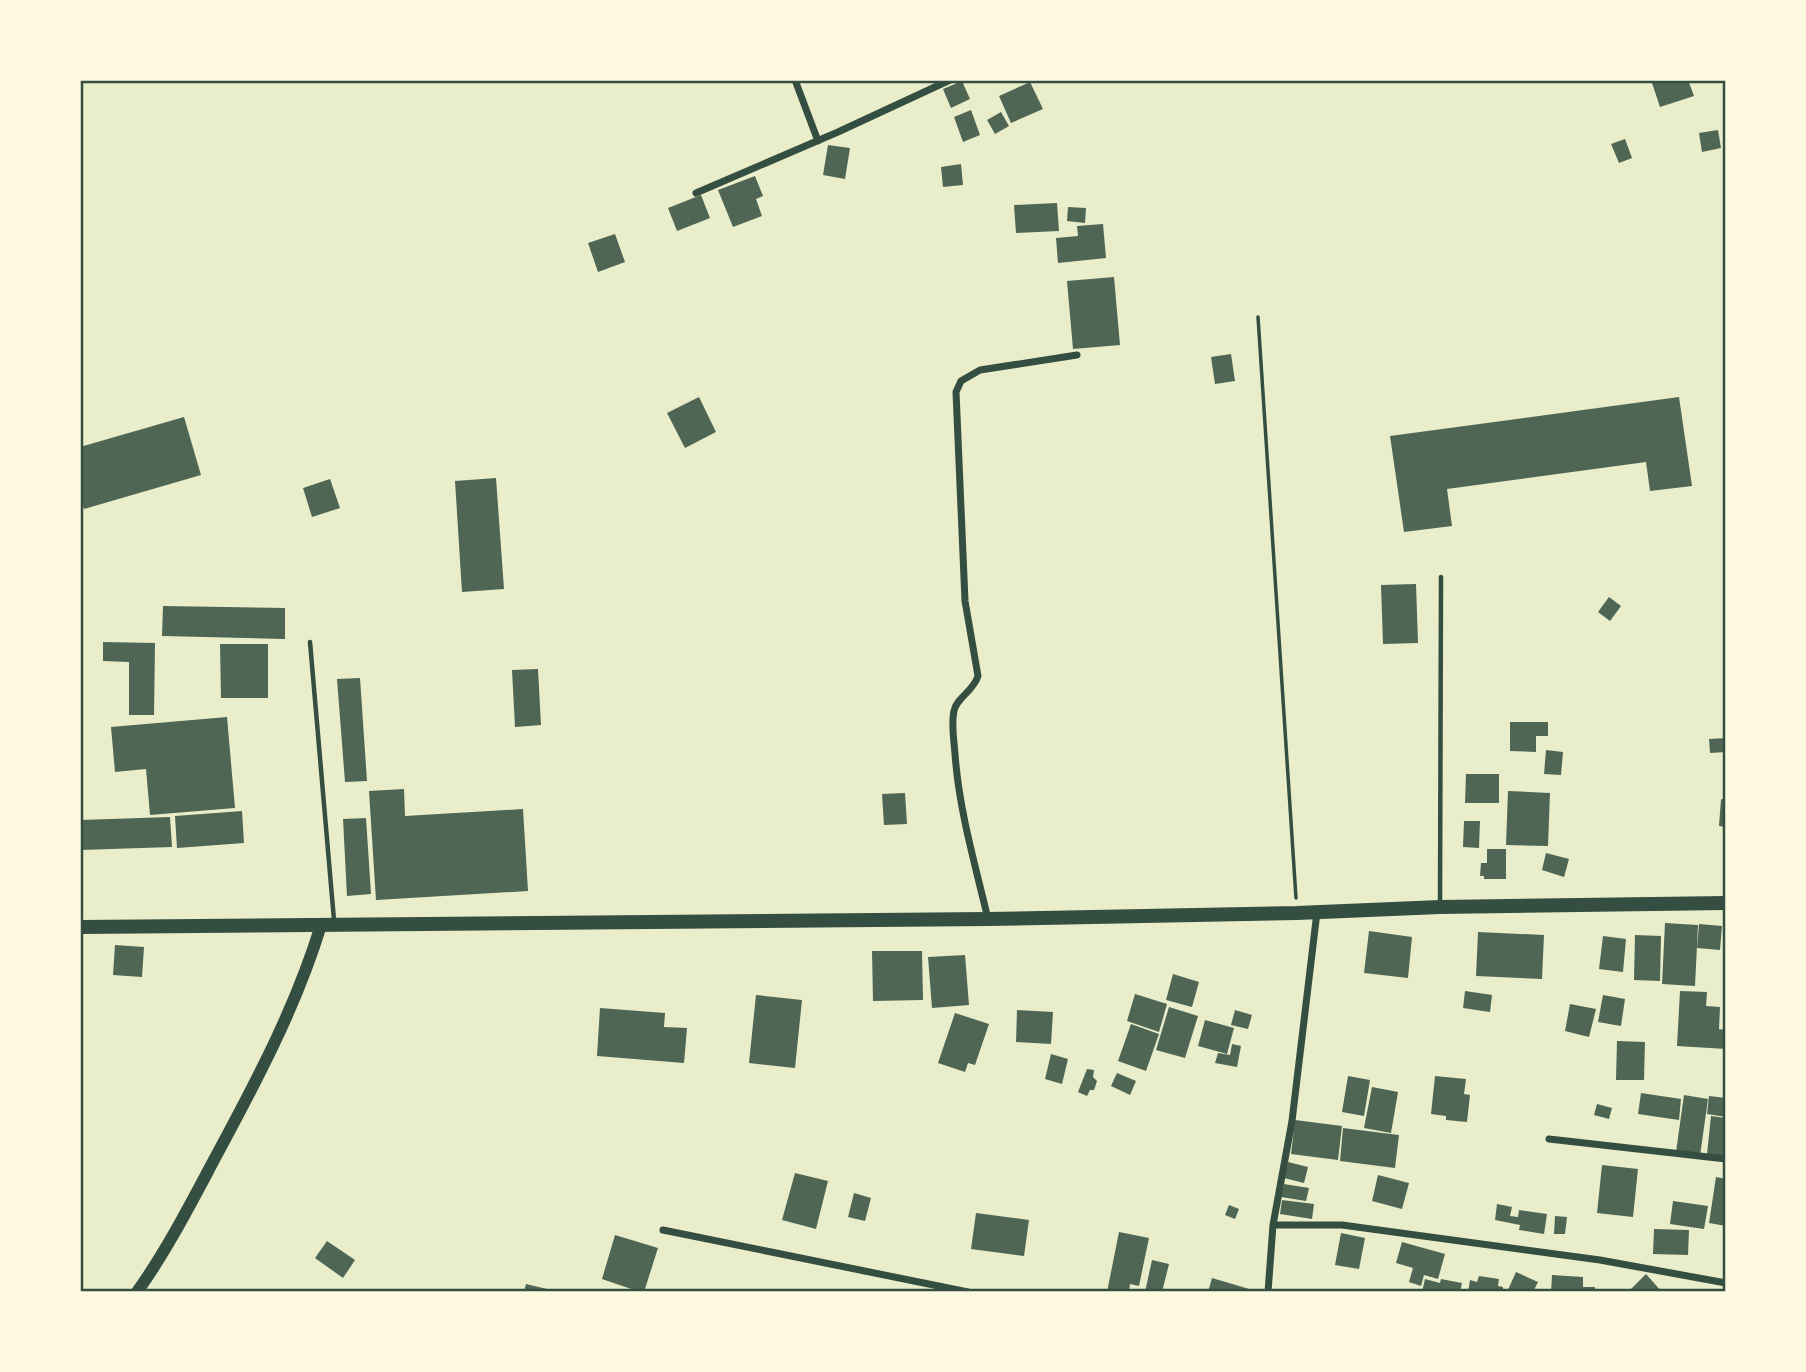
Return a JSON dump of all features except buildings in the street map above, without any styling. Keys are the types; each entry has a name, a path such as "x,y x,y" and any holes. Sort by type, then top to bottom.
{"main road":[{"path":"80,927 988,919 1297,913 1440,907 1726,904"}],"street":[{"path":"795,80 818,141"},
{"path":"696,193 950,80"},
{"path":"988,919 962,809 954,738 954,710 975,684 978,676 965,601 956,392 961,381 980,370 1077,355"},
{"path":"1269,1292 1273,1225 1292,1121 1317,912"},
{"path":"136,1292 181,1222 258,1078 328,925"},
{"path":"1549,1139 1726,1159"},
{"path":"1273,1225 1342,1225 1600,1260 1726,1283"},
{"path":"663,1230 968,1292"}],"lane":[{"path":"1440,907 1441,577"},
{"path":"310,642 328,925"}],"path":[{"path":"1258,317 1297,913"}]}
